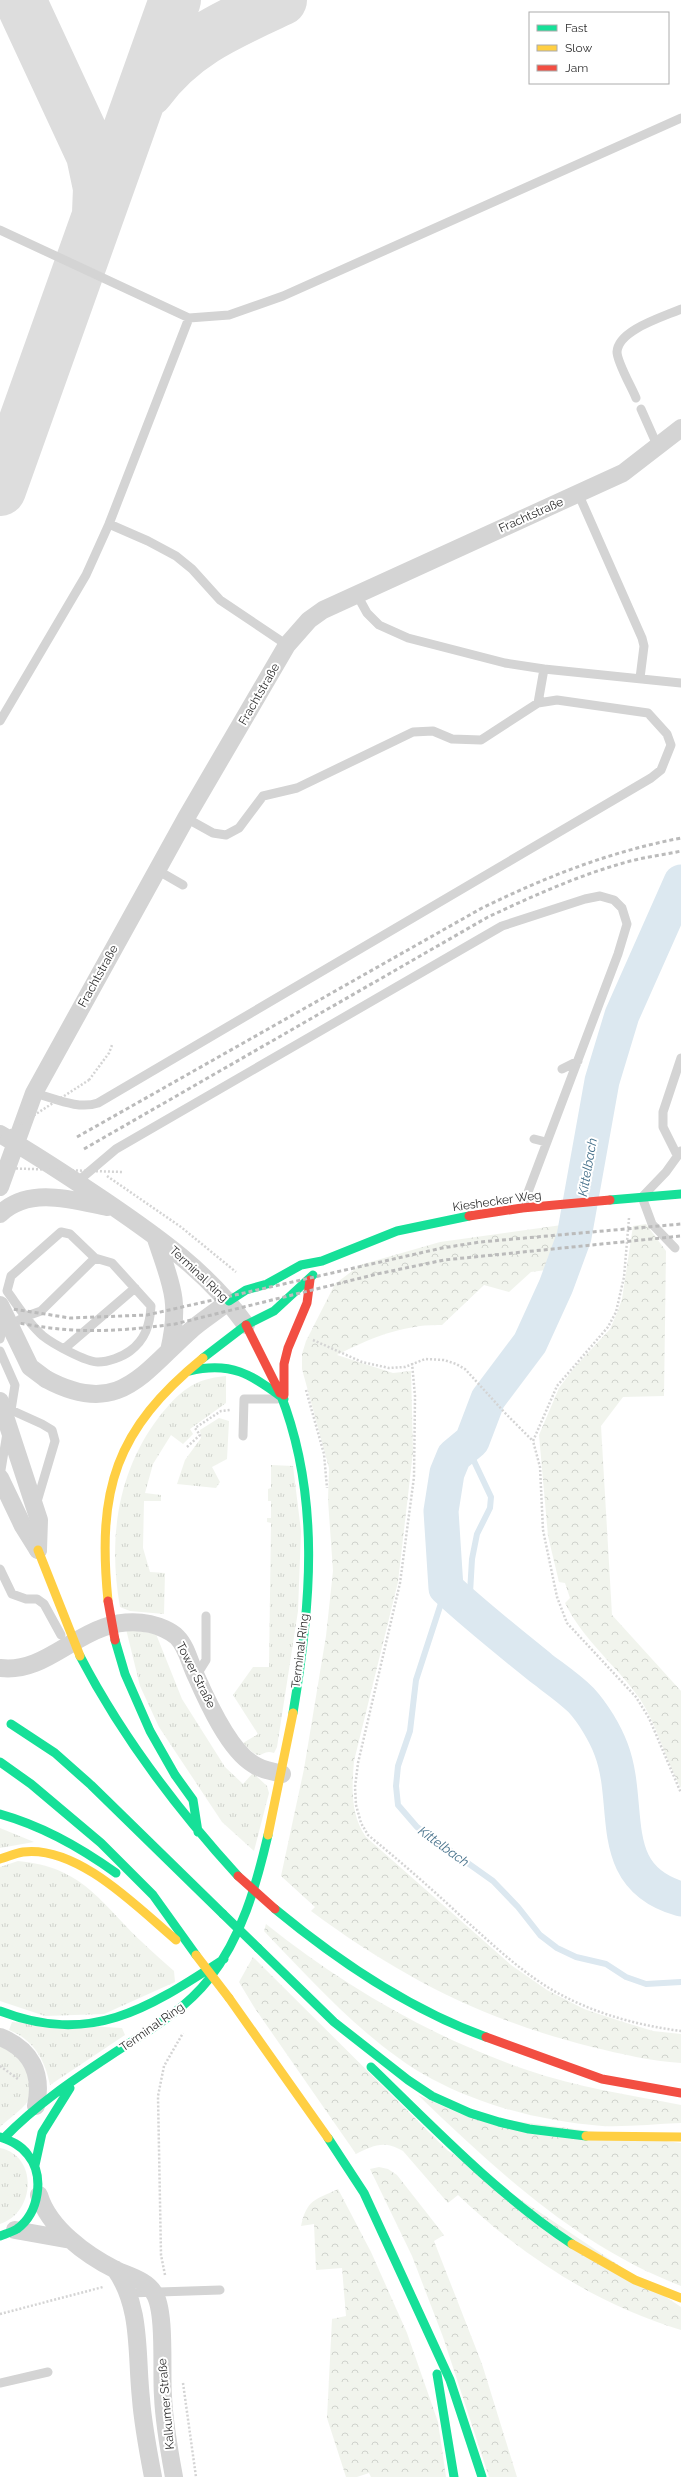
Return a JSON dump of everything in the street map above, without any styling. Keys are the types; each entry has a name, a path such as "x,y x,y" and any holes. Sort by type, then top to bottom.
{"main road":[{"name":"Kieshecker Weg","path":"229,1301 246,1290 267,1284 301,1265 322,1261 397,1231 445,1220 522,1208 681,1194"},
{"path":"198,1832 192,1800 175,1775 150,1730 126,1674 115,1640 108,1601 104,1550 106,1524 116,1472 140,1421 157,1401 247,1319 274,1311 310,1280 322,1261"},
{"path":"284,1399 284,1364 288,1348 307,1303 310,1280"},
{"name":"Kieshecker Weg","path":"256,1298 267,1284"},
{"name":"Terminal Ring","path":"2,2137 36,2106 171,2016 192,1999 224,1959 238,1932 249,1903 282,1774 304,1632 310,1536 303,1466 284,1399 247,1319"},
{"path":"188,1372 207,1365 234,1368 252,1375 284,1399"},
{"path":"38,1550 73,1651 129,1742 198,1832 238,1876 275,1909 333,1954 393,1992 470,2031 526,2050 602,2079 681,2093"},
{"path":"4,1721 55,1753 91,1785 334,2022 411,2083 440,2100 479,2116 526,2129 572,2136 627,2139 681,2137"},
{"path":"0,1762 31,1784 102,1843 153,1895 324,2132 364,2193 450,2380 482,2477"},
{"path":"0,1814 29,1823 61,1838 91,1855 121,1877"},
{"path":"0,1859 6,1855 34,1852 60,1856 83,1866 105,1880 196,1955"},
{"path":"136,1892 196,1955"},
{"path":"0,2011 24,2020 49,2023 95,2024 118,2020 155,2004 224,1959"},
{"path":"334,2022 354,2051"},
{"path":"526,2050 586,2063"},
{"path":"366,2062 470,2164 532,2215 600,2261 638,2282 681,2298"},
{"name":"Terminal Ring","path":"35,2165 35,2153 45,2125 76,2080"},
{"path":"2,2137 16,2143 27,2153 35,2165 39,2180 39,2195 32,2213 7,2233"},
{"path":"432,2341 454,2477"}],"street":[{"name":"Frachtstraße","path":"5,1138 34,1093 186,818 287,645 309,620 322,610 356,594 623,473 644,458 657,445 681,428"},
{"name":"Terminal Ring","path":"5,1138 77,1182 155,1236 207,1279 247,1319"},
{"path":"0,1187 5,1138"},
{"name":"Terminal Ring","path":"0,1214 22,1202 46,1196 66,1198 117,1210"},
{"path":"155,1236 175,1297 176,1317 169,1351"},
{"path":"0,1305 30,1367 46,1379 77,1392 110,1392 121,1389 142,1378 190,1330 229,1301"},
{"path":"5,1406 39,1520 38,1550"},
{"path":"0,1477 23,1526 38,1550"},
{"name":"Tower Straße","path":"0,1668 20,1667 73,1651 83,1632 119,1622 151,1624 164,1629 178,1638 196,1676 239,1751 254,1765 282,1774"},
{"path":"0,2037 22,2048 34,2067 38,2087 36,2106"},
{"path":"39,2195 43,2207 71,2240 122,2281 140,2281 154,2292"},
{"path":"7,2233 71,2240"},
{"name":"Kalkumer Straße","path":"122,2281 136,2332 140,2399 153,2477"},
{"name":"Kalkumer Straße","path":"154,2292 159,2304 163,2397 174,2477"},
{"path":"136,2332 139,2326 147,2321 153,2322 160,2330"}],"lane":[{"path":"0,230 190,318 228,315 283,296 681,118"},
{"path":"636,398 617,353 620,341 631,332 681,309"},
{"path":"0,721 86,575 109,524 190,318"},
{"path":"641,409 657,445"},
{"path":"578,493 642,638 644,646 640,678"},
{"path":"109,524 148,541 176,556 192,569 220,600 287,645"},
{"path":"356,594 367,613 379,625 408,638 504,663 612,677 681,682"},
{"path":"538,703 544,669"},
{"path":"34,1093 76,1105 91,1105 98,1103 651,778 660,770 671,745 667,734 648,713 557,700 538,703 481,740 452,739 433,731 413,732 306,784 263,796 239,828 226,835 213,833 186,818"},
{"path":"306,784 314,791"},
{"path":"157,870 183,885"},
{"path":"77,1182 116,1149 502,926 585,899 600,896 614,900 622,908 627,924 618,954 522,1208"},
{"path":"674,1248 652,1224 642,1197 666,1172 679,1153 663,1128 663,1112 681,1058"},
{"path":"562,1069 578,1061"},
{"path":"534,1139 546,1142"},
{"path":"60,1232 70,1234 95,1258 112,1263 135,1288 151,1306 147,1330 139,1344 123,1356 98,1362 65,1348 44,1336 24,1317 6,1290 11,1276 60,1232"},
{"path":"0,1338 2,1330 24,1317 40,1311 95,1258"},
{"path":"65,1348 135,1288"},
{"path":"0,1350 15,1385 5,1406 0,1477"},
{"path":"243,1436 244,1399 284,1399"},
{"path":"5,1406 52,1430 55,1441 54,1449 30,1523 75,1617"},
{"path":"0,1569 12,1594 26,1599 37,1599 44,1604 73,1651"},
{"path":"196,1676 206,1660 206,1616"},
{"path":"122,2281 154,2292 220,2290"},
{"path":"0,2383 48,2372"}],"path":[{"path":"5,1138 88,1080 112,1045"},
{"path":"95,1166 181,1227 236,1272 243,1272"},
{"path":"0,1168 122,1172"},
{"path":"534,1441 557,1386 608,1327 616,1312 624,1277 630,1198"},
{"path":"311,1339 362,1362 389,1368 405,1367 425,1358 444,1360 465,1369 506,1414 534,1441 540,1467 543,1530 556,1597 567,1623 636,1697 649,1718 681,1793"},
{"path":"412,1363 414,1396 414,1477 400,1584 358,1763 356,1805 361,1823 368,1835 512,1962 549,1988 586,2006 621,2018 654,2027 681,2031"},
{"path":"187,1447 200,1435 195,1428 211,1416 226,1410"},
{"path":"0,2314 122,2281"}],"green space":[{"path":"569,1224 554,1269 531,1272 509,1292 484,1285 442,1325 414,1327 388,1333 337,1355 393,1373 411,1371 413,1452 398,1582 354,1761 353,1800 357,1819 366,1837 511,1965 547,1990 584,2009 653,2031 681,2034 681,2063 625,2055 553,2036 515,2024 444,1994 377,1956 344,1935 311,1911 315,1907 281,1876 304,1769 326,1636 333,1571 328,1500 329,1468 302,1369 302,1354 306,1341 335,1284 360,1265 440,1242"},
{"path":"646,1224 666,1251 664,1396 623,1397 601,1426 612,1615 681,1691 681,1788 670,1766 652,1721 640,1699 581,1629 565,1603 570,1598 565,1583 559,1582 548,1536 539,1435 559,1388 574,1368 610,1329 622,1299 633,1226"},
{"path":"226,1376 226,1403 190,1429 193,1434 183,1444 171,1435 153,1464 145,1493 161,1495 161,1501 144,1501 143,1548 150,1572 165,1573 164,1614 130,1611 120,1607 115,1557 116,1532 119,1508 125,1484 134,1460 145,1438 159,1417 181,1393 196,1383"},
{"path":"219,1418 229,1421 227,1459 212,1467 220,1482 216,1488 177,1484 185,1460 201,1438 200,1430"},
{"path":"271,1465 293,1466 301,1531 298,1611 277,1747 274,1753 269,1752 258,1755 243,1743 258,1734 233,1695 253,1667 269,1667 271,1523 267,1522 267,1518 271,1518 271,1501 268,1501 268,1489 271,1488"},
{"path":"126,1629 156,1634 182,1699 225,1767 243,1784 253,1773 267,1786 269,1793 254,1851 222,1822 159,1727 140,1686"},
{"path":"0,1828 34,1842 0,1848"},
{"path":"18,1861 40,1865 59,1871 75,1879 89,1889 146,1946 174,1971 175,1982 104,2014 45,2016 0,2001 0,1867"},
{"path":"266,1924 327,1969 390,2008 423,2026 491,2057 546,2076 603,2090 681,2105 681,2123 632,2126 580,2124 514,2111 493,2105 452,2089 409,2065 364,2031 322,1991 264,1931"},
{"path":"253,1957 447,2150 681,2307 681,2330 619,2307 562,2276 534,2258 508,2238 458,2195 448,2203 403,2151 390,2146 379,2145 368,2148 356,2154 254,2007 239,1982"},
{"path":"12,2022 122,2028 125,2035 50,2085 45,2067 32,2045 18,2034 9,2030"},
{"path":"0,2046 14,2054 21,2061 30,2076 32,2085 28,2101 0,2127"},
{"path":"418,2095 461,2114 681,2143 681,2286 643,2269 607,2250 573,2228 540,2204 509,2178"},
{"path":"0,2148 13,2153 21,2162 26,2173 28,2185 26,2197 20,2209 12,2218 0,2224"},
{"path":"379,2167 388,2169 397,2175 444,2235 434,2241 482,2364 517,2477 489,2477 443,2337 412,2256 370,2169"},
{"path":"338,2189 371,2252 407,2333 438,2422 446,2477 371,2477 369,2473 357,2477 346,2477 327,2418 332,2319 346,2316 342,2268 316,2270 314,2224 301,2226 303,2217 309,2205 318,2198"}],"waterway":[{"name":"Kittelbach","path":"681,882 622,1015 602,1081 574,1237 556,1286 530,1343 488,1399 472,1441 454,1456 447,1473 441,1511 446,1588 493,1629 572,1691 590,1711 611,1749 617,1771 625,1837 630,1857 640,1874 656,1889 681,1899"},
{"name":"Kittelbach","path":"469,1610 472,1559 477,1534 490,1508 491,1497 473,1459 472,1441"},
{"name":"Kittelbach","path":"446,1588 416,1680 410,1731 398,1766 396,1786 398,1805 417,1827 493,1881 518,1907 540,1935 557,1948 576,1957 606,1964 626,1977 646,1984 681,1982"}],"taxiway":[{"path":"20,0 92,155 99,188 98,213"},
{"path":"0,490 175,0"},
{"path":"148,91 176,60 208,36 281,0"}],"railway":[{"path":"77,1137 482,908 555,875 579,866 629,850 681,838"},
{"path":"84,1149 488,917 591,873 633,860 681,851"},
{"path":"0,1307 70,1318 147,1315 442,1248 480,1242 681,1224"},
{"path":"0,1319 23,1324 67,1330 108,1330 151,1327 175,1324 377,1274 444,1260 681,1236"}],"traffic: fast":[{"path":"610,1200 681,1194"},
{"path":"229,1301 246,1290 267,1284 301,1265 322,1261 397,1231 469,1216"},
{"path":"246,1325 274,1311 313,1275"},
{"path":"203,1358 246,1325"},
{"path":"189,1371 204,1368 217,1368 240,1372 261,1383 284,1399"},
{"path":"280,1393 293,1432 302,1471 307,1511 309,1552 308,1592 293,1713"},
{"path":"115,1640 125,1674 150,1731 175,1775 193,1800 198,1832"},
{"path":"80,1656 114,1715 152,1771 193,1824 238,1876"},
{"path":"11,1724 55,1753 91,1785 223,1914"},
{"path":"0,1762 31,1784 101,1843 153,1895 196,1955"},
{"path":"0,1814 16,1819 61,1838 89,1854 116,1873"},
{"path":"4,2138 16,2126 55,2094 97,2064 151,2030 188,2002 199,1991 221,1963 239,1928 253,1892 268,1835"},
{"path":"275,1909 324,1947 375,1982 402,1998 457,2026 486,2037"},
{"path":"223,1914 258,1948"},
{"path":"258,1948 334,2022 408,2080 432,2096 470,2113 499,2122 529,2129 586,2136"},
{"path":"0,2011 33,2021 63,2025 92,2023 119,2016 145,2006 171,1992 224,1959"},
{"path":"371,2067 493,2183 545,2225 572,2244"},
{"path":"35,2165 42,2133 70,2088"},
{"path":"0,2137 16,2144 28,2155 37,2173 38,2183 35,2204 30,2214 17,2229 0,2236"},
{"path":"328,2138 364,2193 450,2380 482,2477"},
{"path":"437,2374 454,2477"}],"traffic: slow":[{"path":"108,1601 105,1561 106,1526 110,1494 118,1464 131,1437 149,1411 173,1385 203,1358"},
{"path":"38,1550 80,1656"},
{"path":"268,1835 293,1713"},
{"path":"0,1859 23,1852 44,1852 65,1858 86,1868 106,1881 176,1940"},
{"path":"196,1955 229,1998"},
{"path":"229,1998 328,2138"},
{"path":"586,2136 681,2137"},
{"path":"572,2244 635,2280 681,2298"}],"traffic: jam":[{"path":"469,1216 522,1208 610,1200"},
{"path":"284,1395 284,1364 288,1348 307,1303 310,1280"},
{"path":"246,1325 280,1393"},
{"path":"108,1601 115,1640"},
{"path":"238,1876 275,1909"},
{"path":"486,2037 602,2079 681,2093"}]}
